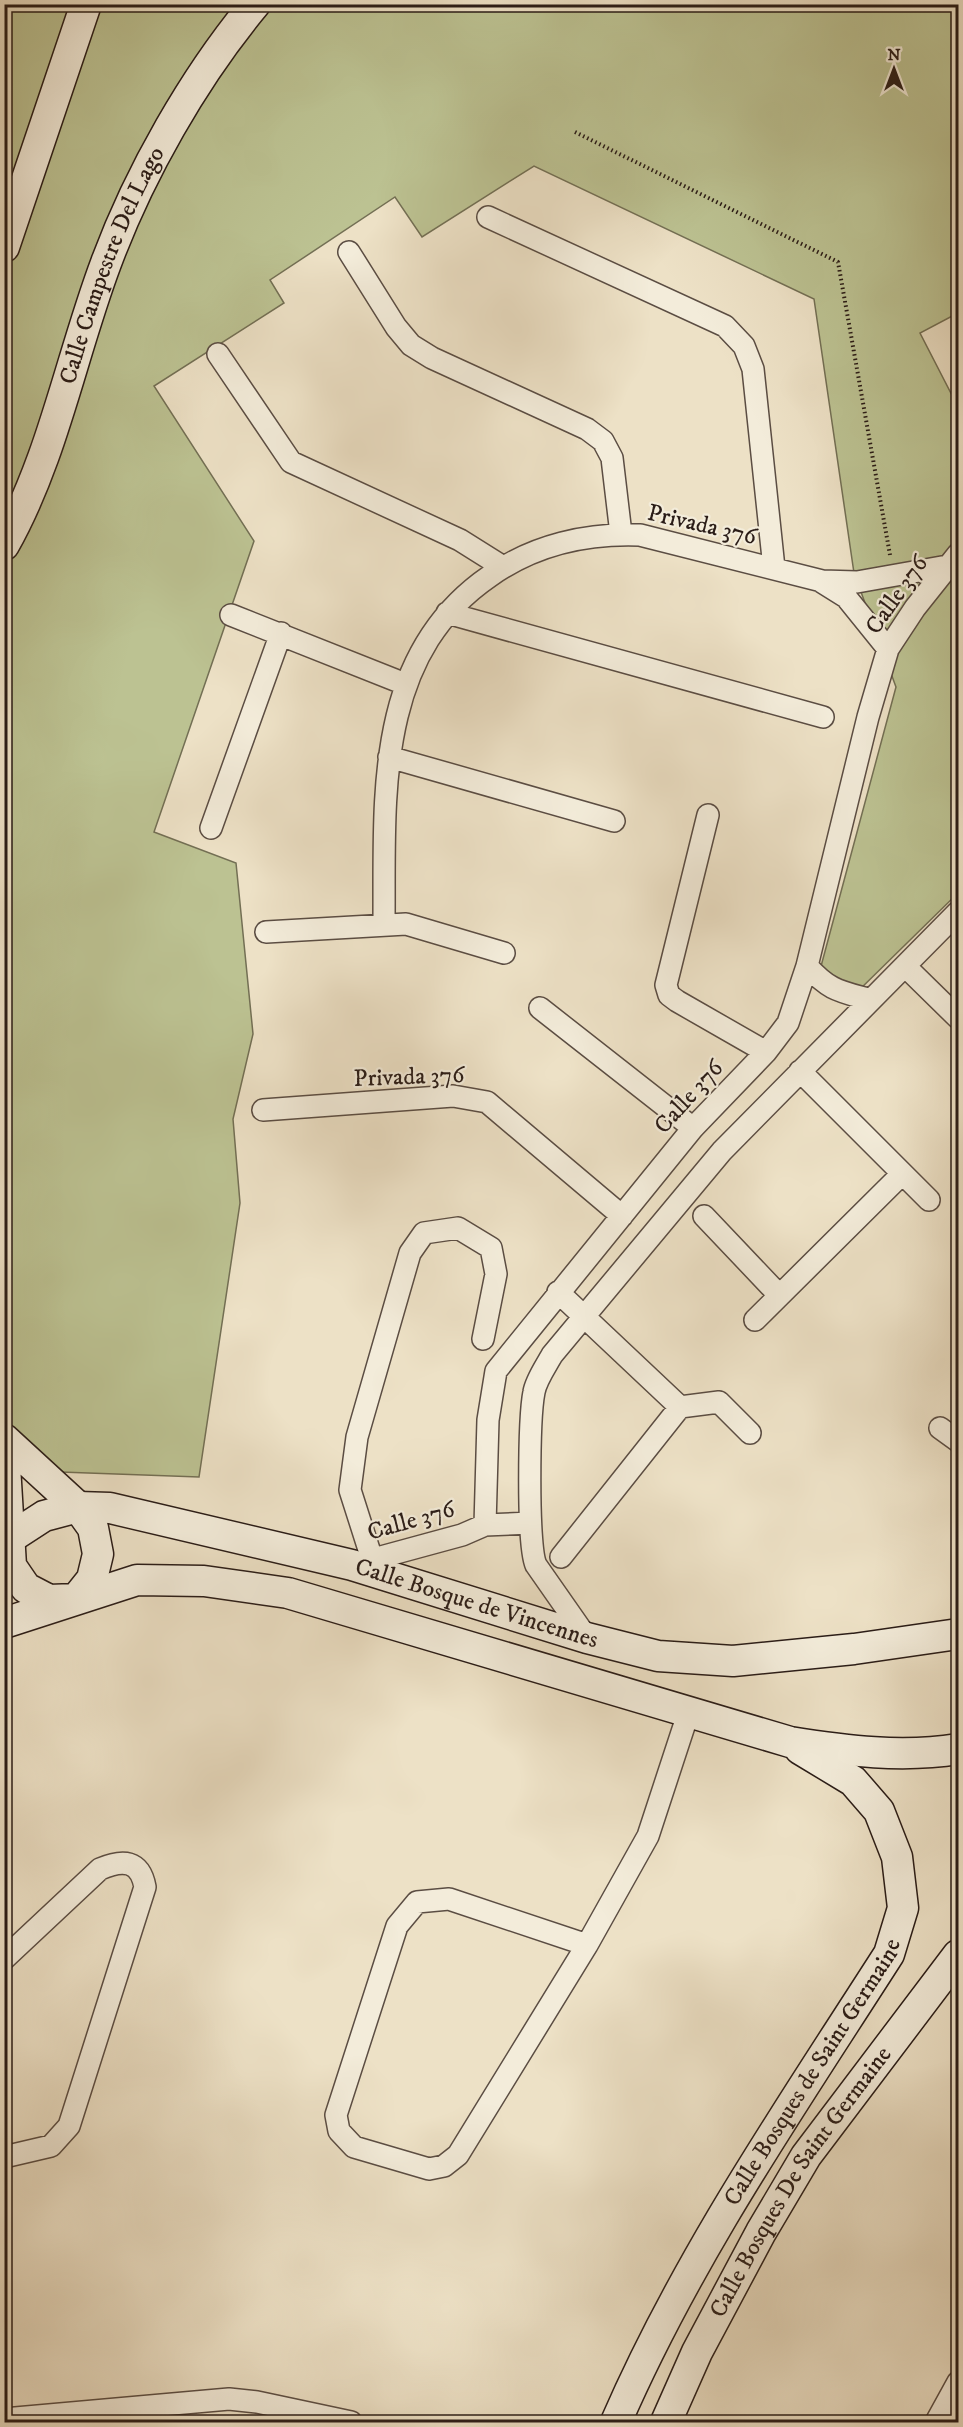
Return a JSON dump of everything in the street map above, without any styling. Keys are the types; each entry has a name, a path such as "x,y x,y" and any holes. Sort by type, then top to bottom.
{"main road":[{"path":"4,247 86,4"},
{"name":"Calle Campestre Del Lago","path":"4,545 17,523 51,431 106,263 140,181 221,45 255,4"},
{"path":"4,1439 78,1507 93,1528 98,1554 92,1579 76,1599 50,1600 26,1588 11,1566 7,1541 4,1449"},
{"name":"Calle Bosque de Vincennes","path":"7,1541 44,1516 78,1507 110,1508 362,1562 587,1638 658,1656 733,1661 854,1649 958,1634"},
{"name":"Calle Bosque de Vincennes","path":"4,1623 137,1580 204,1581 288,1593 687,1714 790,1742"},
{"path":"790,1742 858,1752 926,1754 958,1749"},
{"name":"Calle Bosques de Saint Germaine","path":"616,2422 640,2367 702,2250 889,1954 903,1908 897,1857 879,1811 853,1781 790,1742"},
{"name":"Calle Bosques De Saint Germaine","path":"666,2422 702,2342 761,2232 807,2156 958,1954"}],"street":[{"path":"488,217 725,326 744,346 753,369 774,568"},
{"path":"349,252 396,327 411,345 432,358 587,429 603,441 612,458 621,534"},
{"path":"218,354 291,462 460,540 503,567"},
{"name":"Privada 376","path":"384,924 384,826 389,757 405,684 417,657 447,613 467,591 503,567 532,552 570,540 621,534 640,535 822,581"},
{"path":"822,581 857,582 894,577 955,562"},
{"name":"Calle 376","path":"362,1562 462,1535 485,1525 488,1420 496,1371 693,1128 766,1052 788,1023 807,966 868,717 888,648 955,562"},
{"path":"822,581 846,597 888,648"},
{"path":"447,613 823,717"},
{"path":"231,615 405,684"},
{"path":"211,828 281,633"},
{"path":"389,757 614,821"},
{"path":"708,814 666,985 669,995 677,1001 766,1052"},
{"path":"587,1638 534,1559 530,1524 534,1391 552,1355 722,1151 958,912"},
{"path":"266,932 406,924 504,953"},
{"path":"807,966 824,984 837,991 871,1000"},
{"path":"906,967 958,1018"},
{"path":"540,1008 693,1128"},
{"path":"800,1071 929,1200"},
{"name":"Privada 376","path":"263,1110 453,1096 487,1102 622,1216"},
{"path":"755,1320 902,1174"},
{"path":"704,1216 779,1295"},
{"path":"362,1562 350,1490 357,1437 410,1253 424,1233 458,1228 490,1248 496,1274 483,1339"},
{"path":"558,1292 680,1407"},
{"path":"561,1557 680,1407 719,1402 750,1432"},
{"path":"940,1428 958,1441"},
{"path":"485,1525 530,1524"},
{"path":"587,1945 449,1899 417,1902 398,1926 336,2115 339,2131 354,2147 429,2169 444,2166 458,2155 587,1945 648,1836 687,1714"},
{"path":"4,1959 100,1869 115,1862 131,1864 142,1873 146,1887 69,2126 51,2146 4,2157"},
{"path":"936,2422 958,2382"},
{"path":"4,2419 229,2399 345,2421"}],"path":[{"path":"575,132 838,262 894,577"}],"green space":[{"path":"5,5 958,5 958,313 920,333 958,407 958,893 854,995 820,970 896,687 854,573 814,299 534,166 422,237 395,197 270,280 284,303 154,386 254,541 154,832 236,863 253,1034 233,1119 240,1203 199,1477 5,1470"}]}
